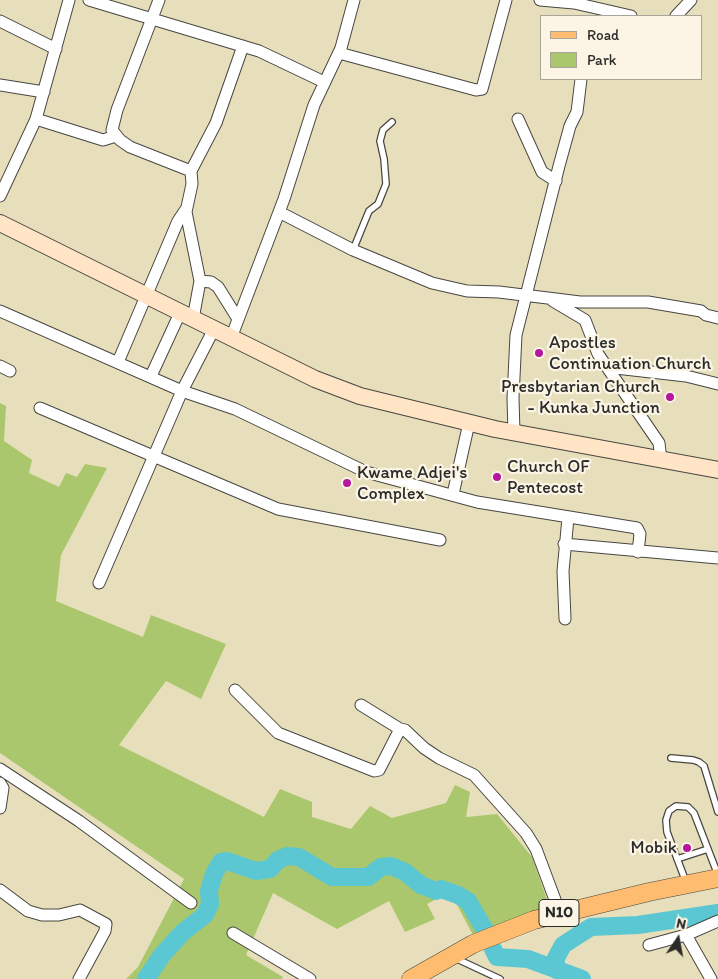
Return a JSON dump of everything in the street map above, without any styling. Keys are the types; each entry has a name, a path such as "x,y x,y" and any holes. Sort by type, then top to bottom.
{"main road":[{"name":"N10","path":"411,979 484,939 560,913 718,877"}],"street":[{"path":"0,196 36,119 68,0"},
{"path":"89,0 243,46 280,60 324,82"},
{"path":"159,0 112,124 116,136 130,148 191,171"},
{"path":"231,338 279,212 314,104 339,53 354,0"},
{"path":"339,53 476,90 482,90 506,0"},
{"path":"540,0 574,3 588,12 620,15"},
{"path":"677,15 691,0"},
{"path":"0,21 56,49"},
{"path":"118,362 148,296 178,221 186,209 192,184 191,171 216,123 243,46"},
{"path":"514,433 515,345 570,126 577,112 580,80"},
{"path":"0,85 44,92"},
{"path":"36,119 103,140 116,136"},
{"path":"518,119 542,172 556,181"},
{"path":"151,376 187,316 200,281 186,209"},
{"path":"279,212 353,250 432,283 467,291 499,292 602,303 648,302 701,311 706,315 718,318"},
{"path":"0,223 315,379 360,396 514,433 718,470"},
{"path":"200,281 211,282 218,287 238,319"},
{"path":"550,298 584,320 598,354 656,437 661,449 661,460"},
{"path":"0,311 182,391 235,408 366,472 477,502 637,528 640,534 638,552"},
{"path":"99,583 182,391 214,329"},
{"path":"607,367 686,376 718,384"},
{"path":"40,408 278,510 440,540"},
{"path":"453,494 469,423"},
{"path":"565,619 563,571 564,544 568,518"},
{"path":"564,544 718,558"},
{"path":"235,690 278,733 374,771 379,770 400,729"},
{"path":"361,705 400,729 405,730 424,748 439,758 474,775 526,833 536,849 560,913"},
{"path":"0,768 191,903"},
{"path":"0,808 2,786 16,791 25,786"},
{"path":"2,895 28,911 42,915 59,915 80,910 106,924 105,931 80,979"},
{"path":"649,945 686,935 718,921"},
{"path":"233,933 310,979"},
{"path":"686,935 711,979"}],"lane":[{"path":"353,250 369,211 378,204 386,184 380,141 383,130 392,122"},
{"path":"671,758 692,760 704,766 718,812"},
{"path":"686,884 667,832 666,820 670,811 676,806 688,807 694,813 718,877"},
{"path":"677,859 708,849"},
{"path":"450,956 500,979"}],"green space":[{"path":"0,403 6,406 4,441 32,460 29,473 59,487 66,473 77,477 85,464 107,468 61,555 56,601 143,637 151,615 226,644 201,699 166,681 119,745 264,817 280,789 312,802 312,817 351,829 370,806 392,818 446,803 455,785 470,792 466,817 497,814 532,857 550,908 473,935 455,901 440,897 427,904 435,919 405,932 389,901 337,929 273,893 246,955 283,977 282,979 126,979 138,967 184,879 0,753"}],"waterway":[{"path":"146,979 162,955 183,932 205,915 210,904 209,891 214,874 221,862 227,861 256,871 270,869 278,860 287,856 299,857 332,877 368,877 381,867 391,866 405,872 421,885 436,891 441,889 468,901 485,930"},
{"path":"556,970 556,958 563,945 591,927 638,925 718,913"},
{"path":"493,949 497,957 528,959 582,979"}],"place":[{"name":"Apostles Continuation Church","path":"539,353"},
{"name":"Presbytarian Church - Kunka Junction","path":"670,397"},
{"name":"Church OF Pentecost","path":"497,477"},
{"name":"Kwame Adjei's Complex","path":"347,483"},
{"name":"Mobik","path":"687,848"}]}
